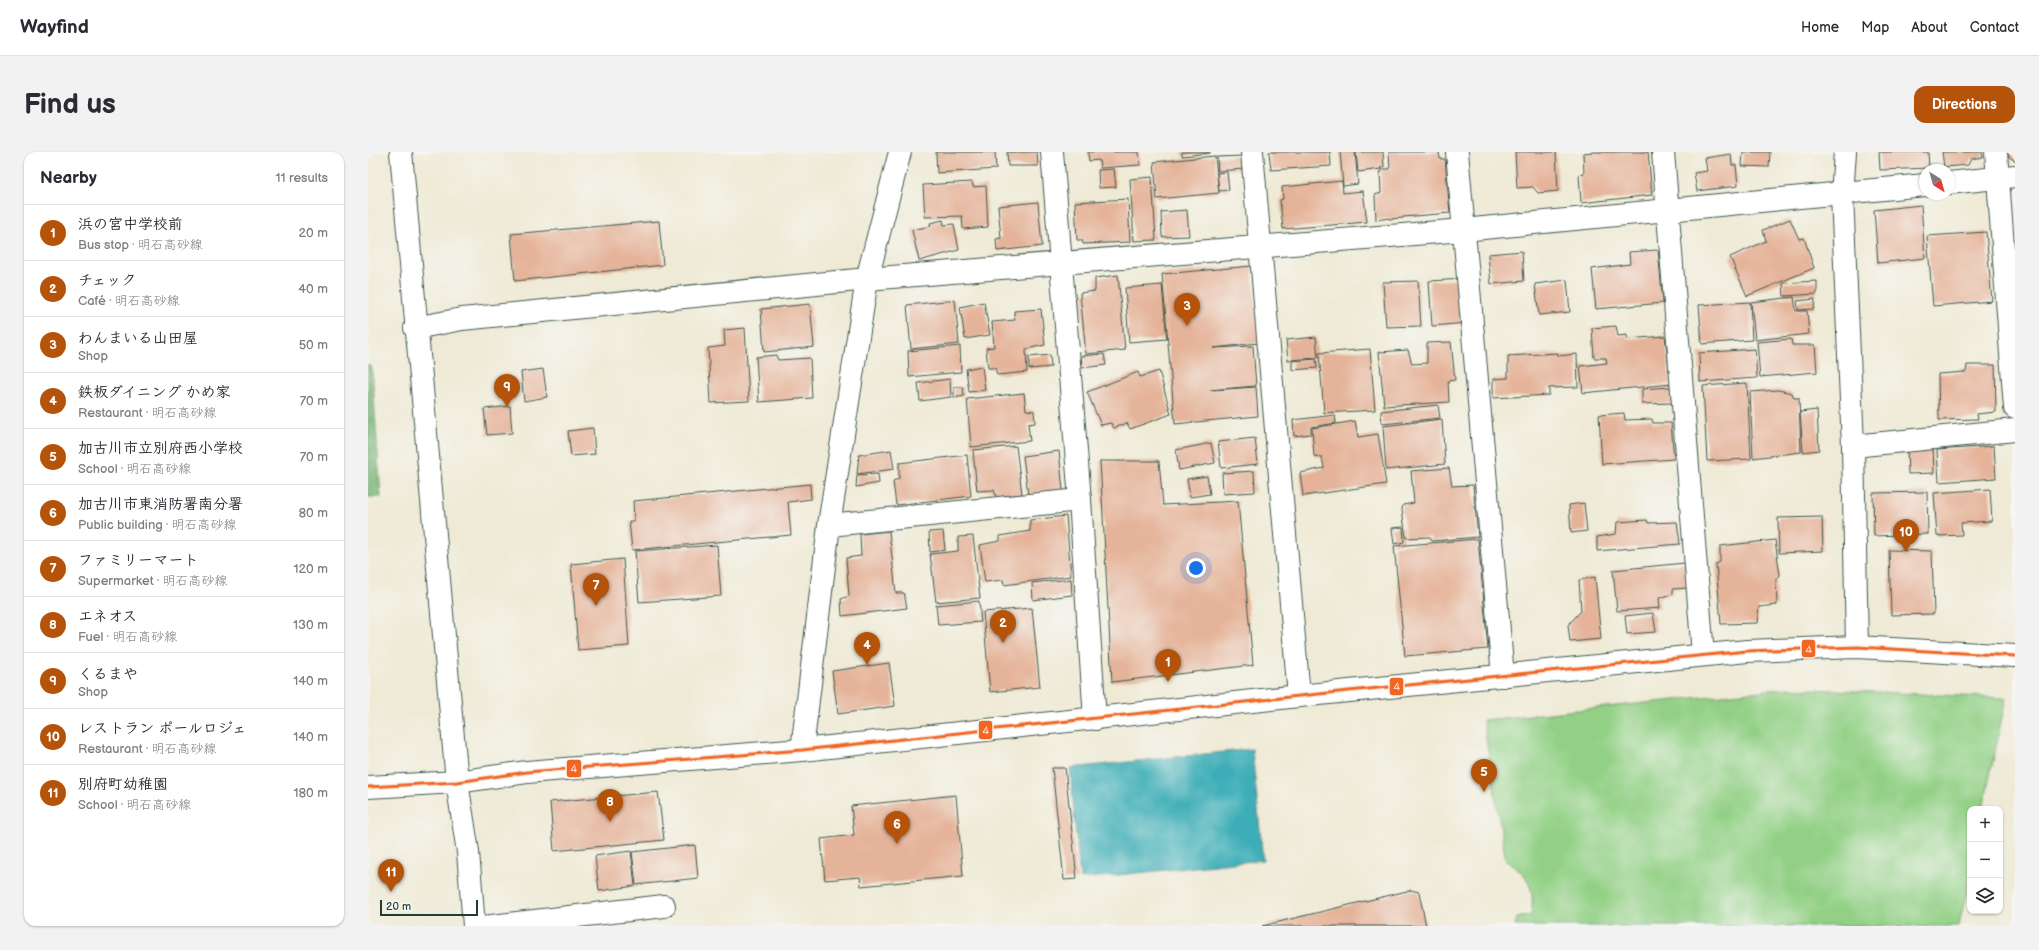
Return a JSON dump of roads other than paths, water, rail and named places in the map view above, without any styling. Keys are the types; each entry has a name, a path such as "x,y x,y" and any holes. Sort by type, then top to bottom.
{"street":[{"path":"401,152 415,328 457,782 468,852 474,926"},
{"path":"802,750 829,525 867,279 900,152"},
{"path":"1052,152 1080,500 1095,719"},
{"path":"1252,152 1299,696"},
{"path":"1457,152 1503,676"},
{"path":"1663,152 1703,655"},
{"path":"1845,152 1842,195 1853,446 1857,647"},
{"path":"1996,152 2006,177 2015,408"},
{"path":"1955,182 2006,177"},
{"path":"415,328 462,319 867,279 1261,245 1463,230 1919,187"},
{"path":"1853,446 2015,430"},
{"path":"829,525 1080,500"},
{"path":"368,787 457,782 527,772 802,750 1299,696 1703,655 1778,649 1857,647 2015,656"},
{"path":"491,926 664,906"}],"water":[{"path":"1252,749 1263,860 1080,879 1070,768"}],"place":[{"name":"わんまいる山田屋","path":"1187,326"},
{"name":"くるまや","path":"507,407"},
{"name":"レストラン ポールロジェ","path":"1906,552"},
{"name":"ファミリーマート","path":"596,606"},
{"name":"チェック","path":"1003,643"},
{"name":"鉄板ダイニング かめ家","path":"867,665"},
{"name":"浜の宮中学校前","path":"1168,682"},
{"name":"加古川市立別府西小学校","path":"1484,792"},
{"name":"エネオス","path":"610,822"},
{"name":"加古川市東消防署南分署","path":"897,844"},
{"name":"別府町幼稚園","path":"391,892"}]}
